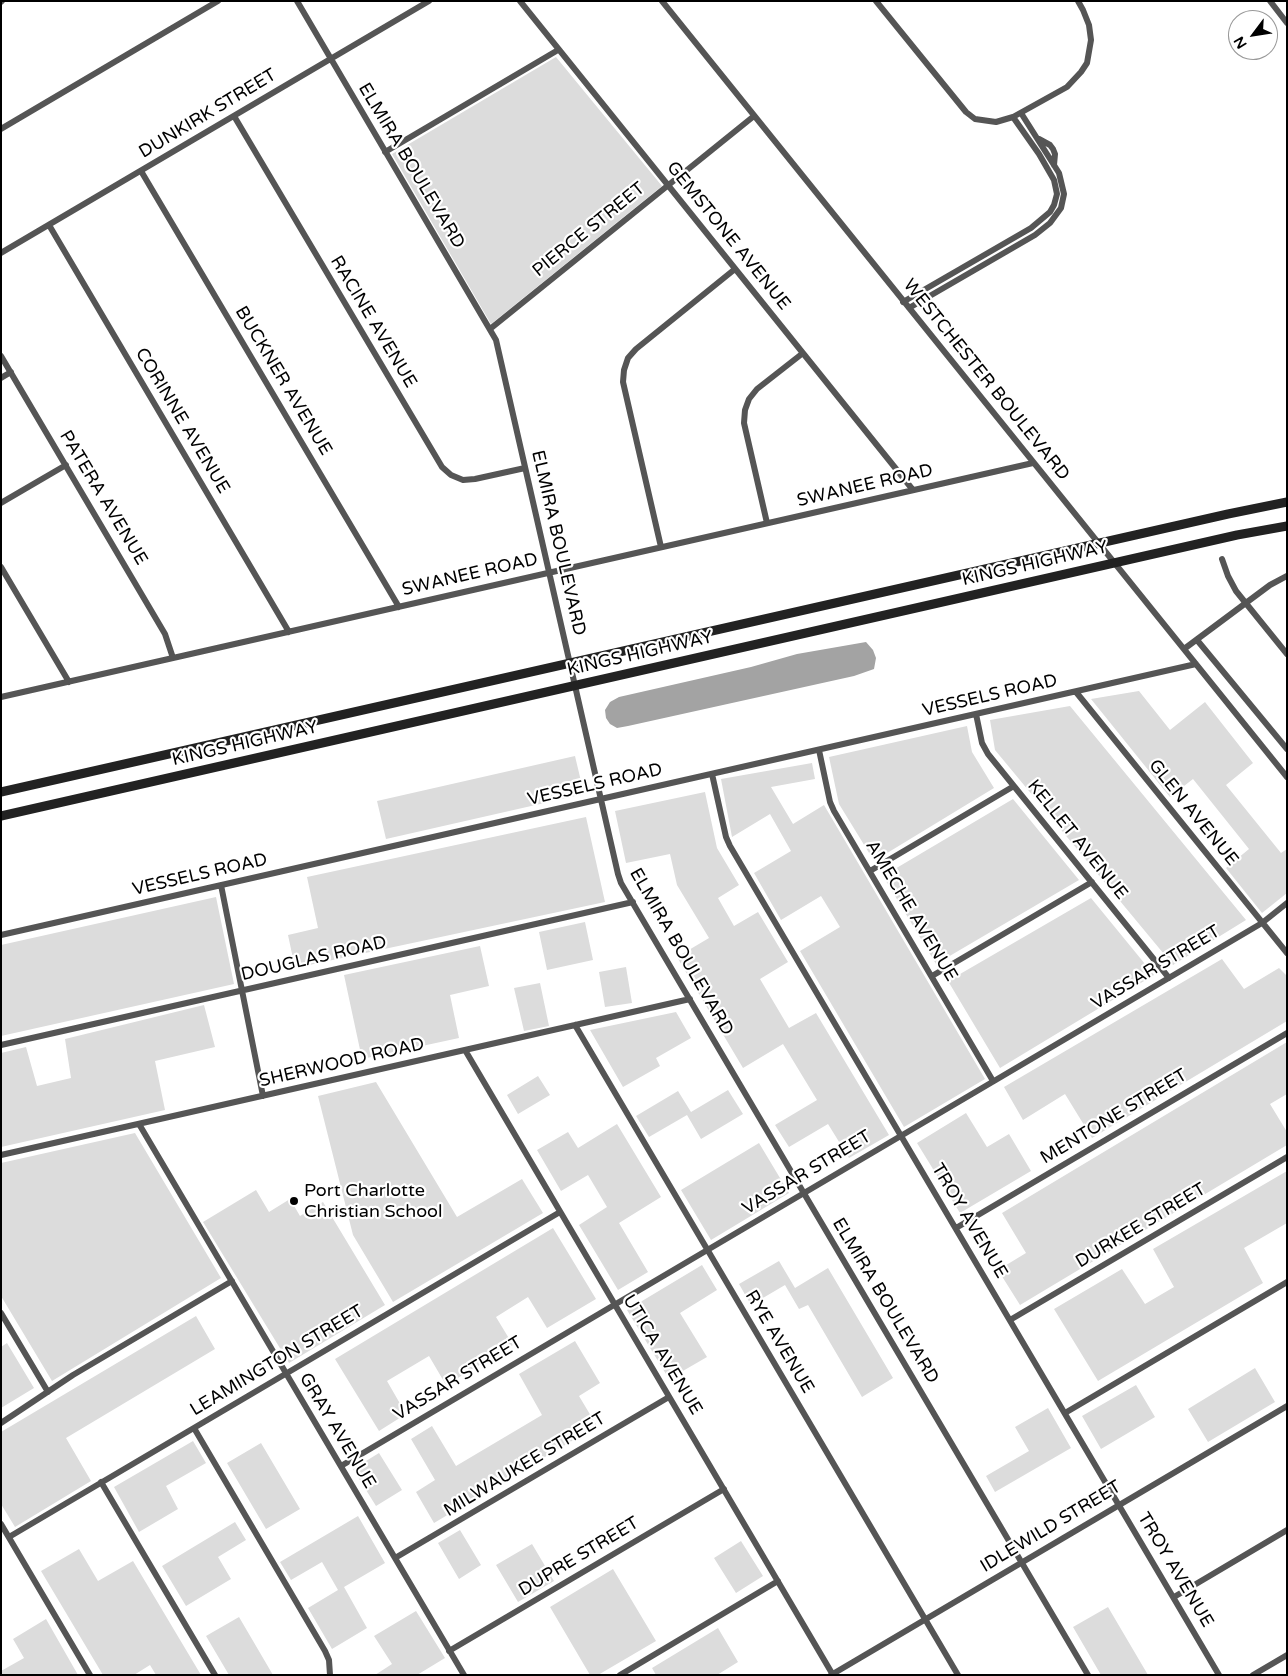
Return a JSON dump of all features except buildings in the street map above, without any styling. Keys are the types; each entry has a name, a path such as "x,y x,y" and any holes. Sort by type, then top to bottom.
{"main road":[{"name":"KINGS HIGHWAY","path":"1,792 1098,543 1287,502"},
{"name":"KINGS HIGHWAY","path":"1,816 1237,535 1287,526"}],"street":[{"path":"1,129 218,1"},
{"name":"ELMIRA BOULEVARD","path":"297,1 496,340 618,874 1088,1675"},
{"name":"DUNKIRK STREET","path":"1,254 429,1"},
{"name":"GEMSTONE AVENUE","path":"520,1 913,490"},
{"name":"WESTCHESTER BOULEVARD","path":"662,1 1287,777"},
{"path":"876,1 970,115 983,121 996,122 1013,117 1067,87 1082,72 1087,64 1091,40 1089,25 1084,10 1078,1"},
{"path":"1270,1 1287,23"},
{"path":"385,152 558,50"},
{"path":"909,308 1038,233 1056,216 1063,202 1064,194 1062,178 1054,164 1055,154 1050,145 1036,137 1021,113"},
{"name":"RACINE AVENUE","path":"234,116 442,467 451,475 463,480 526,468"},
{"name":"PIERCE STREET","path":"490,329 754,116"},
{"path":"904,302 1033,226 1050,212 1056,194 1054,180 1013,117"},
{"path":"1028,138 1036,137"},
{"name":"BUCKNER AVENUE","path":"141,171 398,607"},
{"path":"1055,201 1063,202"},
{"name":"CORINNE AVENUE","path":"49,225 289,632"},
{"path":"1033,226 1038,233"},
{"path":"661,547 623,382 624,370 628,358 636,349 735,269"},
{"path":"767,523 744,423 745,410 749,399 757,389 802,353"},
{"name":"PATERA AVENUE","path":"1,356 165,634 173,658"},
{"path":"1,378 11,372"},
{"name":"SWANEE ROAD","path":"1,697 1033,463"},
{"path":"1,502 66,464"},
{"path":"1222,559 1236,591 1287,654"},
{"path":"1,567 69,682"},
{"path":"1184,649 1270,585 1287,576"},
{"path":"1197,640 1287,750"},
{"name":"VESSELS ROAD","path":"1,935 1196,664"},
{"name":"GLEN AVENUE","path":"1076,692 1287,953"},
{"name":"KELLET AVENUE","path":"976,714 982,743 985,748 1169,978"},
{"name":"AMECHE AVENUE","path":"819,750 830,802 834,811 994,1081"},
{"name":"TROY AVENUE","path":"712,774 726,837 730,846 1219,1675"},
{"path":"870,872 1014,786"},
{"path":"932,976 1092,882"},
{"path":"221,885 263,1096"},
{"name":"DOUGLAS ROAD","path":"1,1045 633,902"},
{"name":"VASSAR STREET","path":"341,1466 1262,923 1287,903"},
{"name":"SHERWOOD ROAD","path":"1,1155 690,999"},
{"name":"RYE AVENUE","path":"575,1025 958,1675"},
{"name":"MENTONE STREET","path":"956,1228 1287,1033"},
{"name":"UTICA AVENUE","path":"465,1050 832,1674"},
{"name":"GRAY AVENUE","path":"139,1124 464,1675"},
{"name":"DURKEE STREET","path":"1010,1320 1287,1157"},
{"name":"LEAMINGTON STREET","path":"9,1537 560,1212"},
{"path":"1,1423 73,1375 232,1281"},
{"path":"1065,1412 1287,1282"},
{"path":"1,1313 48,1392"},
{"name":"MILWAUKEE STREET","path":"395,1558 669,1397"},
{"name":"IDLEWILD STREET","path":"832,1674 1287,1406"},
{"path":"194,1428 325,1651 329,1660 330,1675"},
{"path":"101,1482 215,1675"},
{"name":"DUPRE STREET","path":"450,1651 724,1489"},
{"path":"1,1524 90,1675"},
{"path":"1174,1597 1287,1530"},
{"path":"620,1675 778,1581"},
{"path":"1253,1675 1287,1655"}],"shaded area":[{"path":"556,57 662,186 491,324 392,154"},
{"path":"866,642 873,650 876,658 874,669 854,676 617,728 610,724 606,718 605,710 610,702 619,697 751,667 797,654"},
{"path":"1139,691 1170,730 1205,702 1253,763 1226,785 1281,853 1287,849 1287,893 1262,913 1226,868 1249,849 1193,779 1170,797 1091,699"},
{"path":"1070,706 1246,920 1173,965 995,750 990,720"},
{"path":"967,726 972,752 994,788 874,861 839,804 829,757"},
{"path":"575,756 584,794 386,839 377,801"},
{"path":"812,763 815,779 771,787 793,824 824,805 985,1079 904,1127 800,951 840,927 821,896 781,920 754,873 791,851 770,814 732,837 721,779"},
{"path":"705,792 717,848 739,885 718,898 734,926 758,912 788,962 760,979 789,1028 816,1013 889,1135 849,1158 828,1124 789,1147 775,1125 817,1100 783,1044 743,1068 677,957 709,938 677,885 670,854 626,863 615,811"},
{"path":"1013,799 1079,880 936,964 883,876"},
{"path":"586,817 605,902 295,968 288,935 318,928 307,877"},
{"path":"216,897 234,984 1,1036 1,945"},
{"path":"1091,898 1154,975 1000,1068 948,981"},
{"path":"585,922 593,960 547,970 539,932"},
{"path":"480,946 489,986 450,995 459,1038 362,1059 344,975"},
{"path":"1222,959 1244,989 1279,968 1287,976 1287,1021 1092,1138 1065,1094 1023,1120 1004,1087"},
{"path":"626,967 632,1003 605,1007 599,972"},
{"path":"540,983 549,1026 524,1031 514,988"},
{"path":"204,1005 215,1047 155,1061 165,1110 1,1147 1,1053 26,1047 37,1086 71,1078 65,1039"},
{"path":"676,1012 691,1038 656,1058 660,1066 623,1087 590,1030"},
{"path":"1287,1042 1287,1094 1270,1104 1287,1132 1287,1145 1020,1305 998,1270 1026,1253 1002,1213"},
{"path":"538,1076 550,1095 518,1114 507,1095"},
{"path":"376,1082 457,1217 522,1179 543,1213 393,1302 353,1235 318,1096"},
{"path":"728,1090 743,1114 701,1139 687,1115 649,1137 636,1116 678,1091 691,1112"},
{"path":"966,1113 987,1147 1009,1134 1031,1171 960,1213 917,1143"},
{"path":"617,1124 661,1197 619,1223 648,1272 618,1290 579,1225 607,1207 588,1175 561,1191 537,1150 568,1132 578,1148"},
{"path":"135,1133 221,1278 52,1381 1,1296 1,1163"},
{"path":"759,1143 789,1193 711,1240 681,1190"},
{"path":"1287,1171 1287,1223 1244,1248 1263,1283 1098,1381 1054,1309 1122,1269 1145,1304 1174,1287 1153,1249"},
{"path":"256,1190 269,1212 290,1199 300,1216 323,1202 385,1305 289,1363 203,1222"},
{"path":"553,1228 596,1299 547,1328 528,1297 496,1317 513,1345 446,1385 429,1356 387,1381 406,1414 379,1431 335,1359"},
{"path":"779,1261 795,1288 828,1268 893,1378 862,1397 808,1305 799,1309 785,1285 751,1305 739,1284"},
{"path":"702,1265 717,1290 680,1313 707,1357 669,1379 627,1310"},
{"path":"196,1316 215,1349 66,1438 91,1481 15,1527 1,1504 1,1432"},
{"path":"575,1341 600,1383 579,1396 597,1426 434,1523 416,1492 435,1480 411,1439 432,1426 456,1466 542,1415 519,1374"},
{"path":"7,1343 34,1388 1,1408 1,1347"},
{"path":"1255,1368 1275,1402 1208,1442 1188,1409"},
{"path":"1136,1385 1155,1417 1101,1449 1082,1416"},
{"path":"1048,1408 1071,1448 995,1492 986,1476 1029,1451 1015,1427"},
{"path":"193,1441 206,1463 166,1486 178,1509 139,1532 114,1487"},
{"path":"261,1443 300,1509 266,1529 227,1463"},
{"path":"379,1453 402,1490 376,1506 353,1469"},
{"path":"358,1516 385,1563 344,1587 367,1628 332,1649 308,1608 338,1590 322,1562 291,1580 280,1562"},
{"path":"235,1522 246,1540 218,1557 231,1579 186,1606 162,1566"},
{"path":"460,1530 481,1565 459,1579 438,1543"},
{"path":"741,1541 763,1576 736,1593 714,1558"},
{"path":"532,1544 554,1581 518,1602 496,1565"},
{"path":"79,1549 98,1581 133,1561 201,1675 156,1675 150,1665 134,1675 103,1675 41,1571"},
{"path":"613,1569 656,1641 598,1675 590,1675 550,1607"},
{"path":"1108,1607 1148,1675 1101,1675 1073,1627"},
{"path":"416,1611 445,1658 417,1675 375,1675 392,1664 374,1636"},
{"path":"239,1617 273,1675 229,1675 206,1636"},
{"path":"46,1619 78,1675 1,1675 1,1671 24,1658 13,1639"},
{"path":"718,1628 738,1662 717,1675 656,1675 652,1668"}],"place":[{"name":"Port Charlotte Christian School","path":"294,1201"}]}
